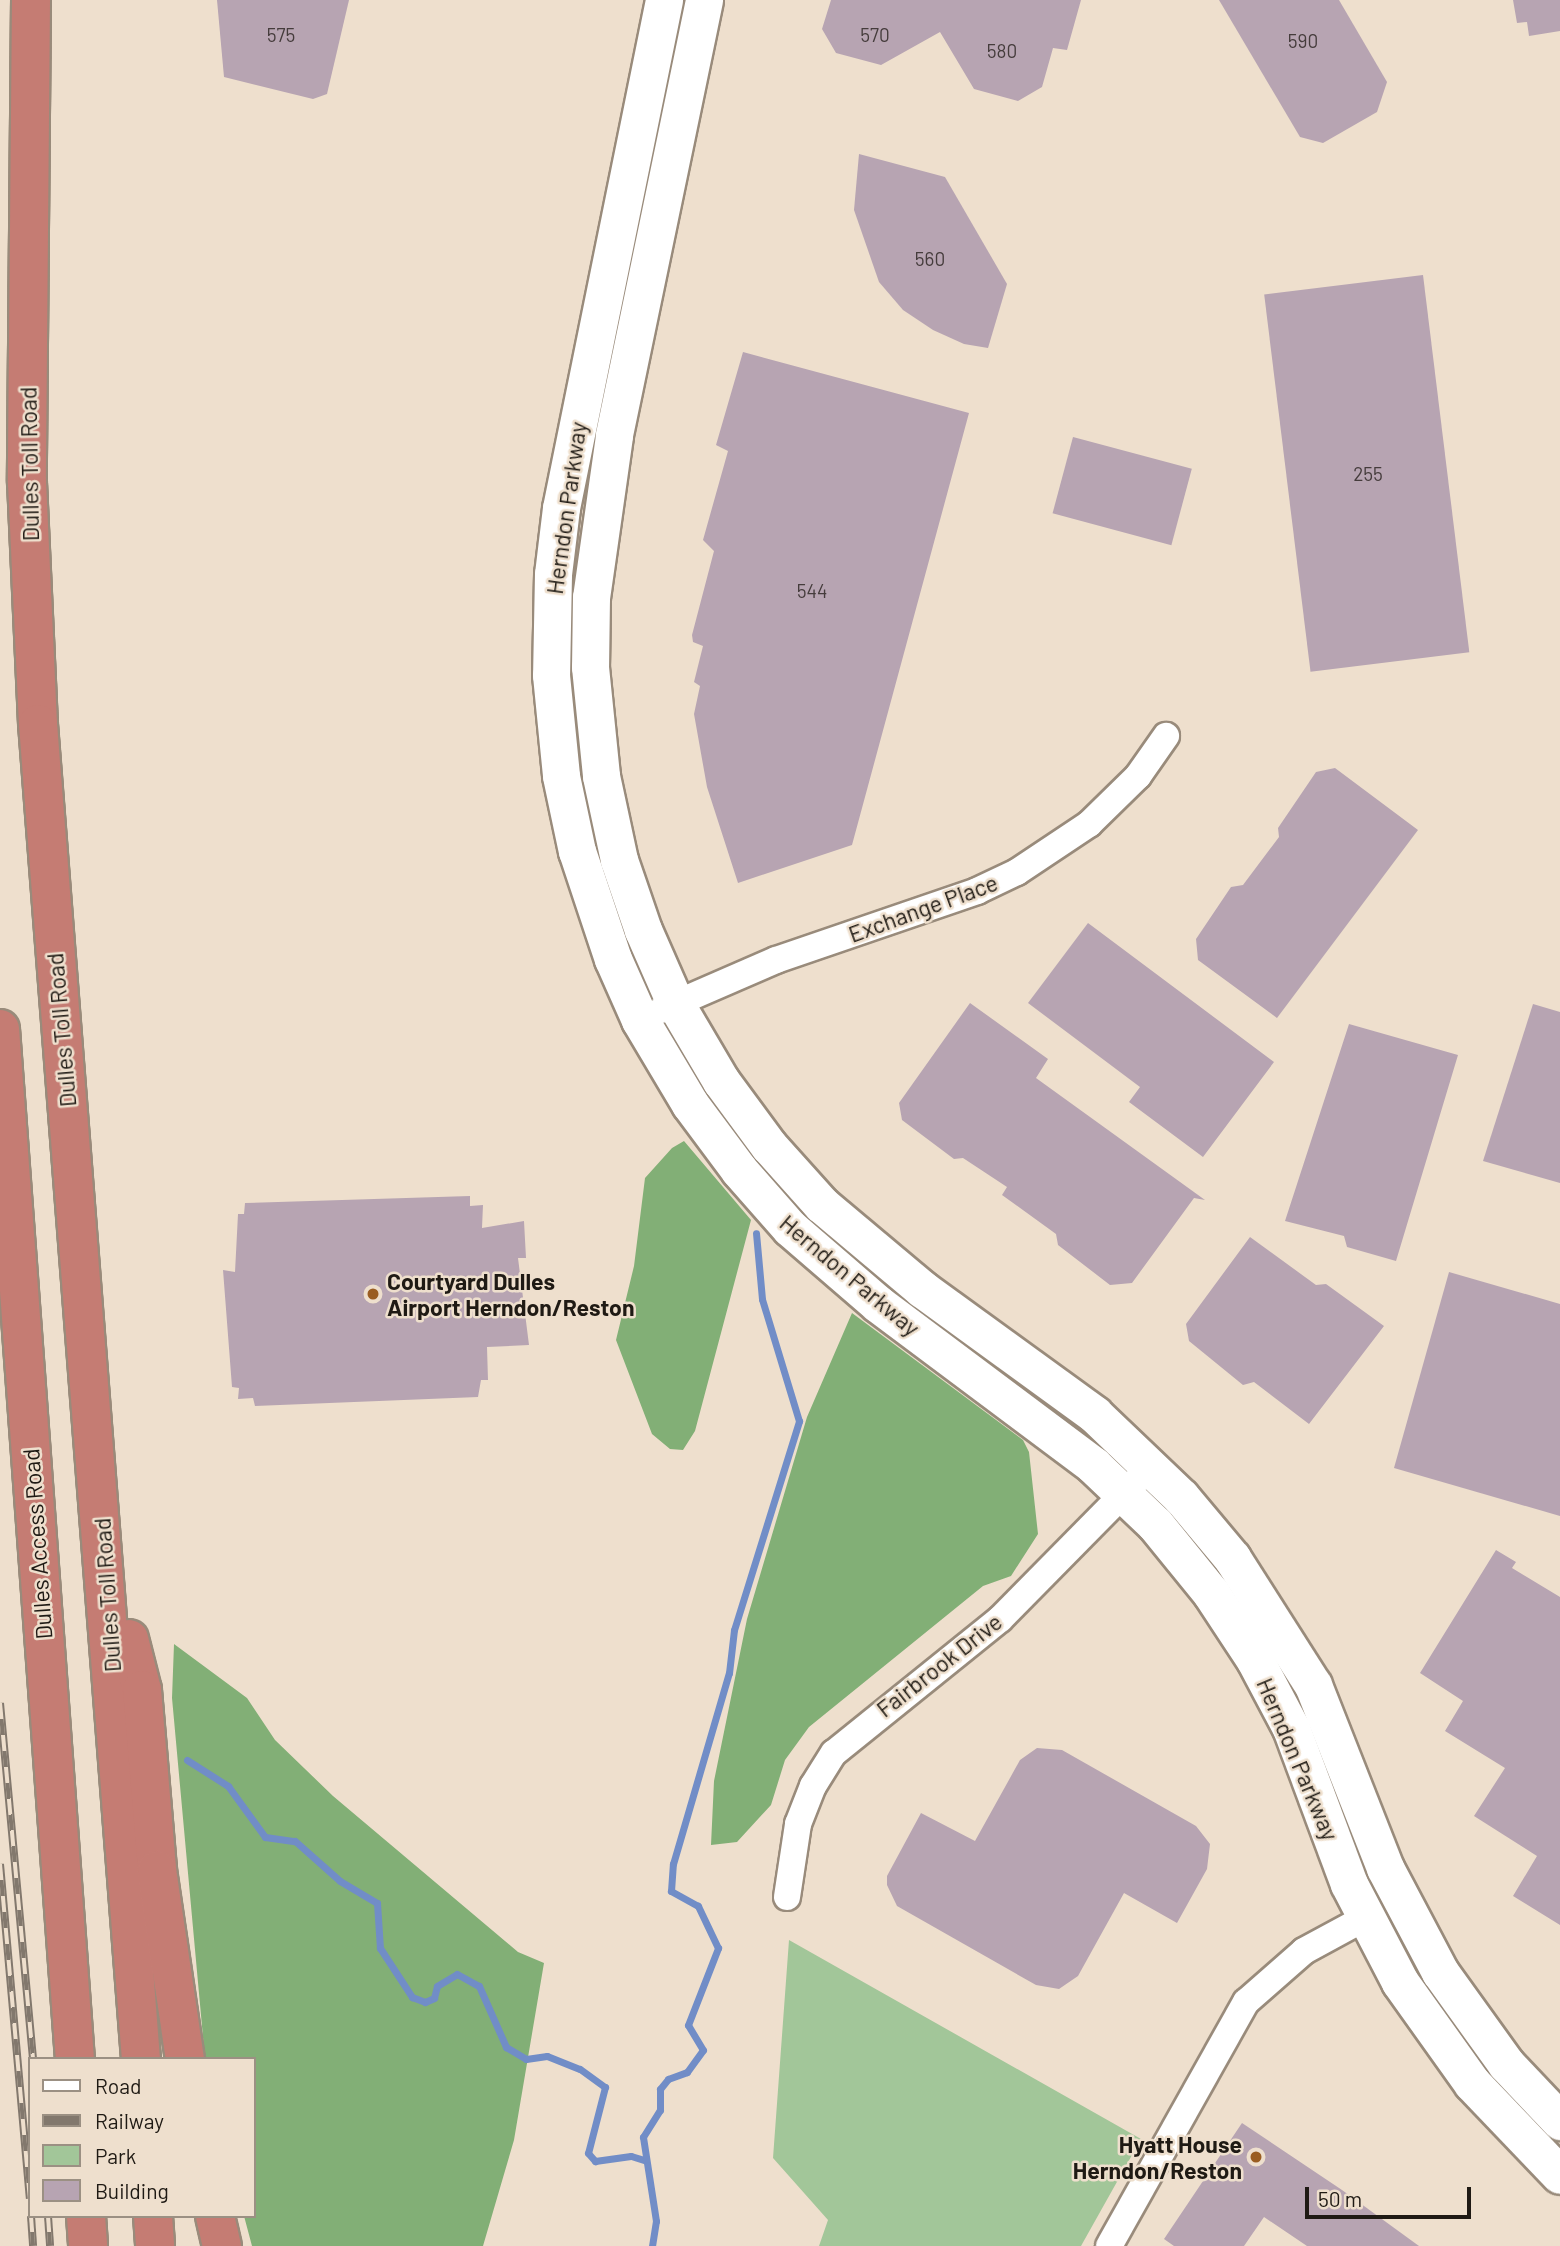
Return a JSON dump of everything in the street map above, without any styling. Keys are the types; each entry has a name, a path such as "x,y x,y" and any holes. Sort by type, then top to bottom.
{"highway":[{"name":"Dulles Toll Road","path":"31,0 27,403 35,671 141,2057"},
{"name":"Dulles Access Road","path":"0,1029 75,2057"},
{"path":"102,1528 142,1690 159,1882 185,2057"},
{"path":"86,2218 88,2246"},
{"path":"153,2218 155,2246"},
{"path":"215,2218 222,2246"}],"main road":[{"name":"Herndon Parkway","path":"664,0 561,508 553,574 551,675 561,776 577,851 599,923 640,1020 711,1136 790,1228 878,1304 1027,1412 1124,1493 1191,1567 1255,1660 1300,1751 1365,1918 1399,1982 1445,2049 1497,2113 1560,2175"},
{"name":"Herndon Parkway","path":"704,0 600,519 591,597 590,667 601,776 619,860 643,930 675,1003 744,1115 822,1205 922,1289 1072,1397 1150,1465 1232,1558 1296,1653 1344,1754 1385,1868 1421,1939 1484,2036 1560,2122"},
{"path":"615,237 653,247"}],"street":[{"name":"Exchange Place","path":"640,1020 776,960 977,891 1017,872 1089,824 1138,776 1166,736"},
{"name":"Fairbrook Drive","path":"787,1898 798,1825 813,1786 834,1753 1000,1619 1150,1465"},
{"path":"1109,2246 1246,2001 1304,1951 1365,1918"}],"green space":[{"path":"684,1141 751,1220 695,1431 683,1450 670,1449 652,1434 616,1340 634,1266 645,1178 672,1148"},
{"path":"852,1313 1023,1440 1029,1452 1038,1534 1011,1576 983,1586 809,1727 785,1760 771,1805 737,1842 711,1845 714,1781 747,1619 807,1417"},
{"path":"174,1644 247,1698 275,1740 333,1796 518,1952 544,1963 514,2140 483,2246 252,2246 245,2218 256,2218 256,2057 205,2057 172,1698"},
{"path":"789,1940 1141,2139 1081,2246 819,2246 828,2220 773,2158"}],"building":[{"path":"217,0 349,0 327,94 313,99 224,77"},
{"path":"831,0 1081,0 1067,50 1053,48 1042,87 1018,101 974,89 940,32 881,65 836,53 822,29"},
{"path":"1219,0 1339,0 1387,82 1377,112 1323,143 1300,137"},
{"path":"1513,0 1560,0 1560,31 1529,36 1527,22 1517,23"},
{"path":"859,154 945,177 1007,284 988,348 964,344 933,330 903,310 879,282 854,210"},
{"path":"1423,275 1469,652 1311,672 1264,294"},
{"path":"743,352 969,413 852,845 738,883 707,787 694,714 700,686 694,682 703,646 693,642 692,635 714,551 703,540 728,451 716,445"},
{"path":"1073,437 1192,469 1171,545 1053,513"},
{"path":"1335,768 1418,830 1277,1018 1198,960 1196,939 1231,887 1243,885 1279,837 1278,828 1316,772"},
{"path":"1088,923 1274,1062 1203,1157 1129,1102 1140,1087 1028,1003"},
{"path":"970,1003 1048,1059 1036,1078 1205,1200 1194,1198 1132,1283 1110,1285 1058,1245 1056,1234 1002,1195 1007,1187 963,1158 954,1159 902,1120 899,1103"},
{"path":"1533,1004 1560,1012 1560,1183 1483,1161"},
{"path":"1349,1024 1458,1055 1396,1261 1347,1247 1344,1236 1285,1221"},
{"name":"Courtyard Dulles Airport Herndon/Reston","path":"470,1196 470,1206 483,1205 482,1228 524,1221 526,1258 518,1258 529,1345 487,1347 488,1380 481,1380 478,1397 255,1406 253,1398 238,1399 239,1388 232,1387 223,1270 235,1272 238,1214 244,1214 245,1203"},
{"path":"1250,1237 1316,1285 1326,1284 1384,1326 1309,1424 1254,1382 1243,1385 1189,1341 1186,1324"},
{"path":"1449,1272 1560,1304 1560,1516 1394,1468"},
{"path":"1496,1550 1516,1562 1512,1568 1560,1597 1560,1925 1513,1896 1537,1856 1474,1816 1505,1768 1445,1731 1463,1701 1420,1673"},
{"path":"1037,1748 1062,1750 1196,1826 1210,1844 1207,1869 1177,1923 1124,1893 1078,1976 1059,1989 1036,1985 897,1906 887,1885 887,1876 921,1813 975,1841 1020,1760"},
{"name":"Hyatt House Herndon/Reston","path":"1242,2123 1419,2246 1307,2246 1264,2217 1244,2246 1174,2246 1164,2239"}],"waterway":[{"path":"652,2246 656,2221 643,2137 660,2110 660,2089 668,2079 687,2072 703,2050 688,2025 718,1948 698,1906 671,1891 673,1864 729,1673 734,1630 799,1421 762,1299 756,1233"},
{"path":"187,1760 228,1786 265,1837 295,1841 340,1881 377,1903 380,1948 412,1997 425,2002 434,1998 437,1986 457,1974 479,1986 506,2047 526,2059 547,2056 580,2069 605,2087 588,2153 595,2161 631,2156 644,2160"}],"railway":[{"path":"0,1703 33,2057"},
{"path":"0,1864 28,2177"},
{"path":"31,2218 33,2246"},
{"path":"48,2218 50,2246"}],"place":[{"name":"Courtyard Dulles Airport Herndon/Reston","path":"373,1294"},
{"name":"Hyatt House Herndon/Reston","path":"1256,2157"}]}
